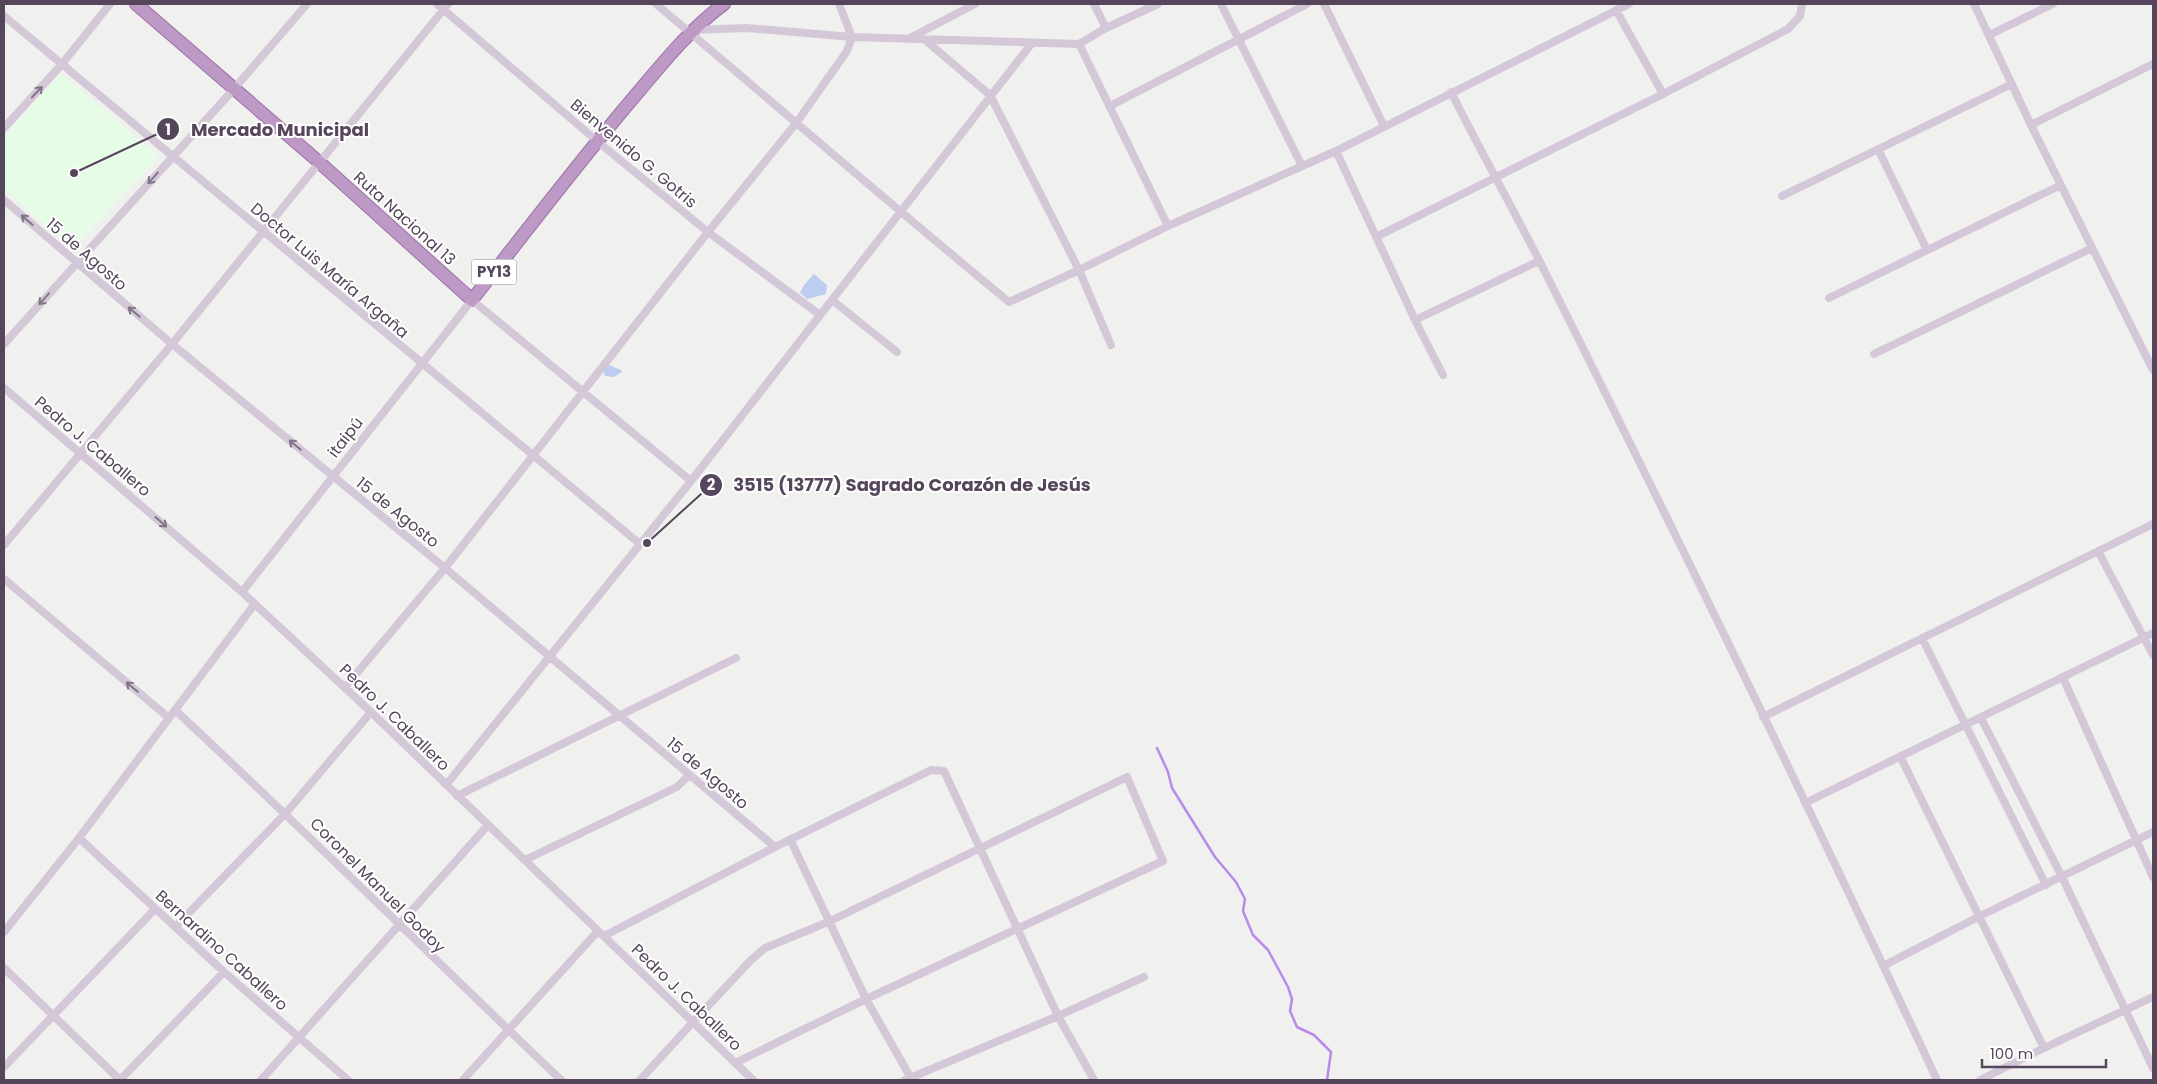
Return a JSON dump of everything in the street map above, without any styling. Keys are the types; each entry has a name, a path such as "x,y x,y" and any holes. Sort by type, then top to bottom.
{"highway":[{"name":"Ruta Nacional 13","path":"136,4 233,90 319,162 472,300"},
{"name":"PY13","path":"472,300 597,141 691,31 724,4"}],"street":[{"path":"4,128 62,64 110,4"},
{"path":"4,344 233,90 307,4"},
{"name":"Bienvenido G. Gotris","path":"437,4 446,6 597,141 708,232 820,315"},
{"path":"656,4 691,31 900,212 1009,302 1168,226 1336,151 1628,4"},
{"path":"345,687 445,568 708,232 797,122 847,51 852,37 839,4"},
{"path":"908,40 975,4"},
{"path":"1094,4 1106,28"},
{"path":"691,31 746,28 908,40 1079,44 1106,28 1158,4"},
{"path":"1221,4 1302,166"},
{"path":"1110,106 1238,38 1307,4"},
{"path":"1324,4 1384,126"},
{"path":"1376,236 1663,94 1788,29 1800,16 1802,4"},
{"path":"1974,4 2031,125 2153,370"},
{"path":"1989,35 2053,4"},
{"path":"4,545 264,232 446,6"},
{"path":"1616,10 1663,94"},
{"name":"Doctor Luis María Argaña","path":"4,16 420,364 640,544"},
{"path":"925,40 990,95 1079,270 1112,345"},
{"path":"446,785 691,481 1032,43"},
{"path":"1079,44 1168,226"},
{"path":"2031,125 2153,64"},
{"path":"1782,196 2012,84"},
{"path":"1452,92 1494,177 1539,261 1763,717 1937,1080"},
{"path":"1878,149 1927,250"},
{"path":"1336,151 1415,320 1443,375"},
{"path":"1829,298 2061,185"},
{"name":"15 de Agosto","path":"4,200 172,344 445,568 775,847"},
{"path":"1874,354 2092,248"},
{"path":"1415,320 1539,261"},
{"path":"472,300 691,481"},
{"name":"itaipú","path":"242,592 472,300"},
{"path":"832,300 897,352"},
{"name":"Pedro J. Caballero","path":"4,388 242,592 345,687 754,1080"},
{"path":"1763,717 2153,524"},
{"path":"2098,551 2153,655"},
{"path":"4,579 170,718"},
{"path":"4,932 79,838 254,605"},
{"path":"1804,803 2153,634"},
{"path":"1922,638 2046,885"},
{"path":"458,796 736,658"},
{"path":"2063,678 2153,877"},
{"name":"Coronel Manuel Godoy","path":"176,710 286,813 400,927 560,1080"},
{"path":"176,926 286,813 371,712"},
{"path":"1981,718 2062,877 2153,1068"},
{"path":"1900,756 2044,1048"},
{"path":"463,1080 601,933 930,770 944,771 1058,1016 1094,1080"},
{"path":"525,860 677,787 689,775"},
{"path":"640,1080 692,1022 765,948 828,922 1128,777 1163,861 866,999 735,1063"},
{"path":"261,1080 400,927 488,826"},
{"path":"1883,966 1980,916 2153,832"},
{"name":"Bernardino Caballero","path":"79,838 224,972 348,1080"},
{"path":"790,840 866,999 910,1079 1144,977"},
{"path":"4,1067 155,909"},
{"path":"4,968 120,1080 224,972"},
{"path":"1980,1080 2153,997"}],"shaded area":[{"path":"61,73 159,157 72,250 4,189 4,136"},
{"path":"814,274 827,285 826,294 807,299 800,293 804,285"},
{"path":"609,365 622,372 614,377 605,376 603,370"}],"waterway":[{"path":"1157,748 1168,772 1172,788 1215,857 1236,882 1245,899 1243,911 1253,935 1268,950 1288,987 1292,999 1290,1011 1297,1027 1314,1035 1331,1052 1327,1080"}],"place":[{"name":"Mercado Municipal","path":"74,173"},
{"name":"3515 (13777) Sagrado Corazón de Jesús","path":"647,543"}]}
